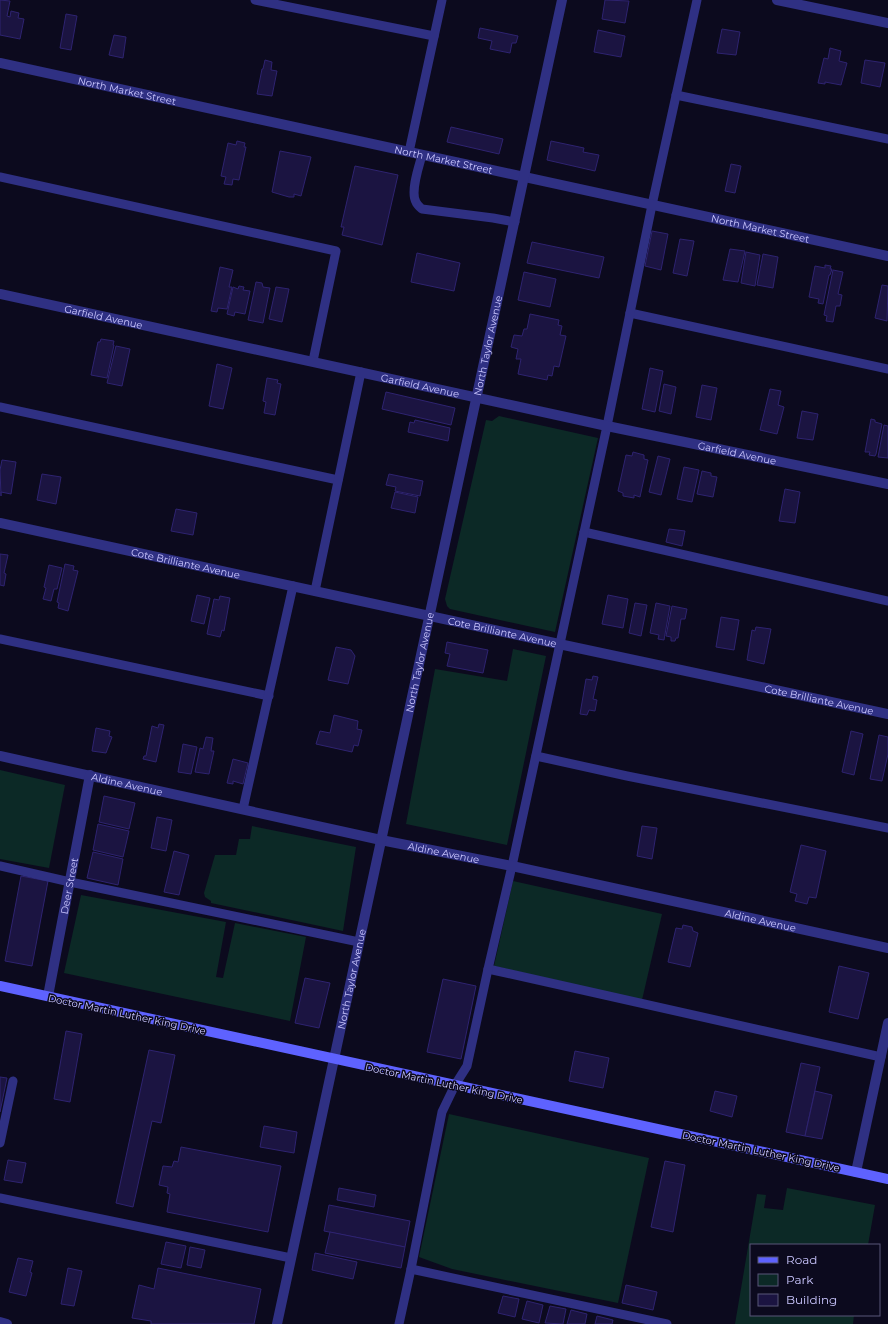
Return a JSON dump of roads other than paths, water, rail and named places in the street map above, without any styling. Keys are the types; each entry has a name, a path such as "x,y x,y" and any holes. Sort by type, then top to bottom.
{"main road":[{"name":"Doctor Martin Luther King Drive","path":"0,986 888,1179"}],"street":[{"name":"North Taylor Avenue","path":"277,1324 562,0"},
{"path":"777,0 888,22"},
{"name":"North Market Street","path":"0,63 888,256"},
{"name":"Garfield Avenue","path":"0,294 607,426 888,484"},
{"name":"Cote Brilliante Avenue","path":"0,523 888,714"},
{"name":"Aldine Avenue","path":"0,756 381,840 512,866 888,948"},
{"name":"Deer Street","path":"48,996 90,775"},
{"path":"856,1172 888,1023"},
{"path":"0,1322 7,1324"}],"lane":[{"path":"255,0 434,36"},
{"path":"409,152 442,0"},
{"path":"399,1324 442,1112 455,1085 467,1066 536,756 607,426 652,205 697,0"},
{"path":"676,95 888,140"},
{"path":"422,155 417,172 414,192 415,201 422,209 515,222"},
{"path":"0,177 336,251 313,362"},
{"path":"630,313 888,369"},
{"path":"315,591 361,372"},
{"path":"0,407 338,480"},
{"path":"584,532 888,600"},
{"path":"243,809 293,586"},
{"path":"0,639 268,696"},
{"path":"536,756 635,778 888,828"},
{"path":"0,866 359,942"},
{"path":"488,969 881,1056"},
{"path":"0,1143 13,1081"},
{"path":"0,1198 291,1258"},
{"path":"411,1269 667,1324"}]}
